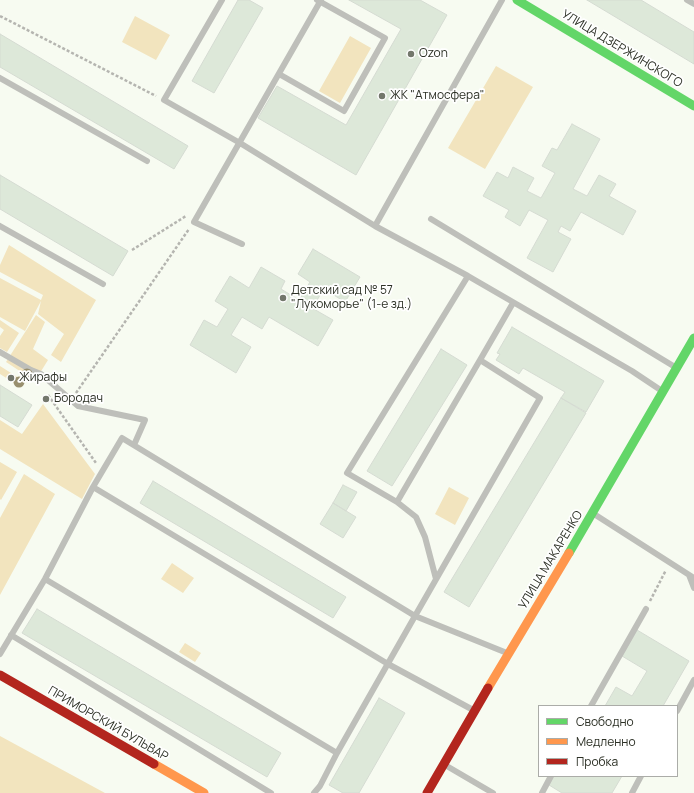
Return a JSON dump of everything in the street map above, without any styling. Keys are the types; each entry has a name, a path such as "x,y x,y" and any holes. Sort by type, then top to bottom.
{"street":[{"name":"УЛИЦА ДЗЕРЖИНСКОГО","path":"517,0 694,106"},
{"name":"УЛИЦА МАКАРЕНКО","path":"427,793 508,654 593,513 694,338"},
{"name":"ПРИМОРСКИЙ БУЛЬВАР","path":"0,675 204,793"}],"lane":[{"path":"222,0 164,100 240,143 375,226 468,276 663,391"},
{"path":"375,226 502,0"},
{"path":"687,0 694,4"},
{"path":"242,244 194,222 205,205 319,1 385,38 344,111 279,74"},
{"path":"0,78 147,161"},
{"path":"431,219 677,368"},
{"path":"0,226 103,284"},
{"path":"436,579 425,537 416,517 397,502 347,473 468,276"},
{"path":"397,502 513,303"},
{"path":"0,352 31,370 41,374 78,406 145,420 134,445"},
{"path":"314,793 320,786 336,753 540,398 480,360"},
{"path":"0,654 10,635 45,579 93,487 122,438 415,616 508,654"},
{"path":"93,487 388,664 476,711"},
{"path":"593,513 691,576 694,588"},
{"path":"45,579 336,753"},
{"path":"592,705 646,609"},
{"path":"10,635 270,793"},
{"path":"678,709 694,680"},
{"path":"444,765 493,793"},
{"path":"550,777 543,791 550,793"},
{"path":"632,793 640,777"}],"path":[{"path":"0,16 164,100"},
{"path":"132,250 205,205"},
{"path":"71,400 194,222"},
{"path":"44,389 102,472"},
{"path":"646,609 670,562"}],"shaded area":[{"path":"135,16 170,35 156,60 122,42"},
{"path":"350,36 371,48 340,103 319,91"},
{"path":"496,66 533,87 485,169 448,148"},
{"path":"9,245 96,300 61,362 51,355 64,334 38,314 41,301 25,331 0,317 0,278 41,300 43,295 0,272 0,265"},
{"path":"36,315 45,322 33,349 48,360 35,381 6,362"},
{"path":"0,320 19,333 7,352 0,348 0,336 4,330 0,327"},
{"path":"0,366 22,380 19,386 0,374"},
{"path":"43,404 95,474 82,499 0,449 0,420 22,434"},
{"path":"0,462 17,472 1,500 0,499"},
{"path":"24,474 55,494 0,595 0,518"},
{"path":"449,487 469,498 455,525 435,514"},
{"path":"172,563 194,578 183,593 161,579"},
{"path":"185,643 201,653 195,662 179,652"},
{"path":"0,736 105,793 0,793"}],"building":[{"path":"238,0 249,0 263,8 214,93 192,81"},
{"name":"ЖК \"Атмосфера\"","path":"349,0 420,0 447,15 356,175 258,118 277,86 346,125 401,29"},
{"path":"587,0 641,0 694,32 694,64"},
{"path":"0,34 188,146 174,169 0,67"},
{"path":"572,124 600,139 573,189 587,196 599,175 616,184 609,196 636,211 623,235 581,212 570,231 561,226 558,232 571,239 553,272 527,258 548,220 529,210 520,226 505,217 509,210 483,196 497,172 508,178 513,167 534,178 527,191 541,198 555,173 542,166 552,148 557,150"},
{"path":"0,175 128,251 113,276 0,209"},
{"path":"313,249 360,277 345,302 324,289 312,308 333,320 318,346 269,317 262,329 242,317 231,335 251,347 236,373 190,345 204,320 217,327 228,309 215,301 230,276 249,288 261,267 285,281 281,289 299,300 310,282 298,274"},
{"path":"512,327 604,381 586,412 561,398 565,392 523,368 519,374 496,360 500,354 497,353"},
{"path":"441,349 467,365 392,486 367,471"},
{"path":"0,385 32,405 18,427 0,416"},
{"path":"561,398 586,413 469,607 444,592"},
{"path":"153,481 346,597 333,618 140,503"},
{"path":"343,485 357,492 346,511 333,503"},
{"path":"333,503 356,517 343,538 320,524"},
{"path":"37,609 281,753 267,777 22,633"},
{"path":"637,630 689,661 664,705 606,705 616,687 632,696 647,671 622,656"},
{"path":"379,698 405,713 359,793 343,793 329,785"},
{"path":"553,777 621,777 612,793 562,793 549,785"}],"traffic: fast":[{"path":"517,0 694,106"},
{"path":"569,553 694,338"}],"traffic: slow":[{"path":"488,688 569,553"},
{"path":"154,764 204,793"}],"traffic: jam":[{"path":"0,675 154,764"},
{"path":"427,793 488,688"}],"place":[{"name":"Ozon","path":"411,54"},
{"name":"ЖК \"Атмосфера\"","path":"382,96"},
{"name":"Детский сад № 57 \"Лукоморье\" (1-е зд.)","path":"283,298"},
{"name":"Жирафы","path":"11,378"},
{"name":"Бородач","path":"46,399"}]}
